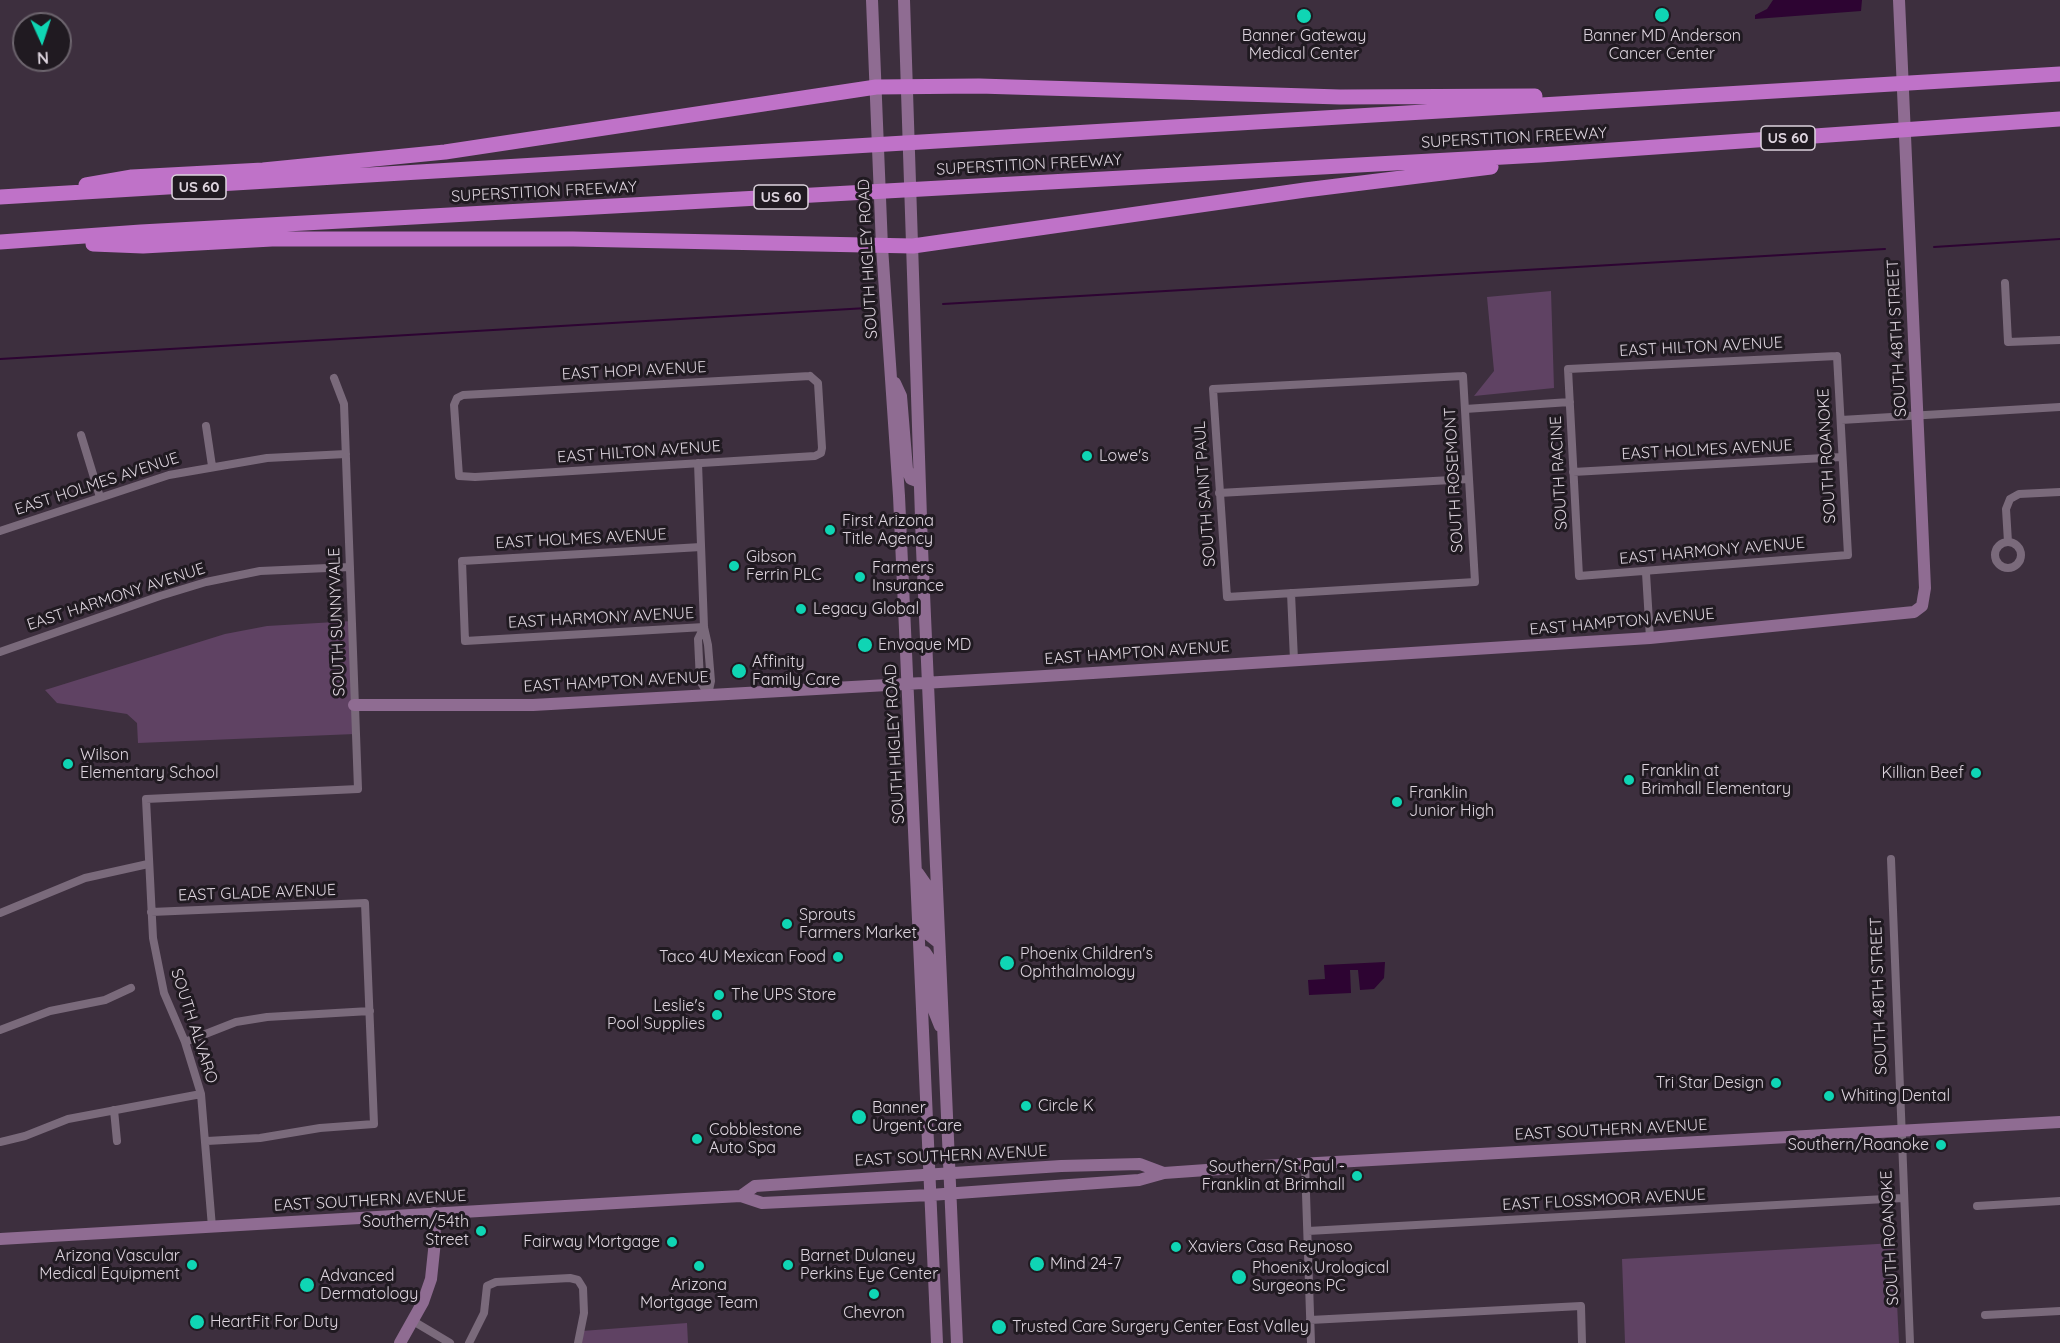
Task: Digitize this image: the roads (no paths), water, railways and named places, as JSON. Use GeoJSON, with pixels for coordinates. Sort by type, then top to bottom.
{"type":"FeatureCollection","features":[{"type":"Feature","properties":{"kind":"highway","name":"SUPERSTITION FREEWAY"},"geometry":{"type":"LineString","coordinates":[[0,197],[2060,74]]}},
{"type":"Feature","properties":{"kind":"highway"},"geometry":{"type":"LineString","coordinates":[[18,196],[132,177],[263,170],[445,152],[876,87],[979,86],[1340,97],[1702,96]]}},
{"type":"Feature","properties":{"kind":"highway","name":"SUPERSTITION FREEWAY"},"geometry":{"type":"LineString","coordinates":[[0,242],[153,231],[1540,155],[2060,120]]}},
{"type":"Feature","properties":{"kind":"highway"},"geometry":{"type":"LineString","coordinates":[[21,241],[143,246],[272,239],[573,239],[913,246],[1305,190],[1522,163],[1540,155]]}},
{"type":"Feature","properties":{"kind":"main road","name":"SOUTH HIGLEY ROAD"},"geometry":{"type":"LineString","coordinates":[[872,0],[882,247],[908,683],[937,1343]]}},
{"type":"Feature","properties":{"kind":"main road","name":"SOUTH HIGLEY ROAD"},"geometry":{"type":"LineString","coordinates":[[904,0],[913,220],[919,482],[957,1343]]}},
{"type":"Feature","properties":{"kind":"main road","name":"SOUTH 48TH STREET"},"geometry":{"type":"LineString","coordinates":[[1899,0],[1925,588],[1920,609]]}},
{"type":"Feature","properties":{"kind":"main road"},"geometry":{"type":"LineString","coordinates":[[891,374],[901,396],[907,469],[911,479],[919,482]]}},
{"type":"Feature","properties":{"kind":"main road","name":"EAST HAMPTON AVENUE"},"geometry":{"type":"LineString","coordinates":[[354,705],[533,705],[1294,660],[1650,638],[1901,615],[1920,609]]}},
{"type":"Feature","properties":{"kind":"main road"},"geometry":{"type":"LineString","coordinates":[[917,872],[927,886],[929,936],[939,943]]}},
{"type":"Feature","properties":{"kind":"main road"},"geometry":{"type":"LineString","coordinates":[[920,952],[925,952],[929,958],[934,1011],[943,1033]]}},
{"type":"Feature","properties":{"kind":"main road","name":"EAST SOUTHERN AVENUE"},"geometry":{"type":"LineString","coordinates":[[0,1239],[741,1196],[762,1203],[930,1195],[1140,1180],[1164,1173],[2060,1122]]}},
{"type":"Feature","properties":{"kind":"main road","name":"EAST SOUTHERN AVENUE"},"geometry":{"type":"LineString","coordinates":[[741,1196],[755,1186],[928,1174],[1140,1164],[1164,1173]]}},
{"type":"Feature","properties":{"kind":"main road"},"geometry":{"type":"LineString","coordinates":[[400,1343],[413,1322],[431,1279],[435,1250],[434,1213]]}},
{"type":"Feature","properties":{"kind":"street"},"geometry":{"type":"LineString","coordinates":[[2005,283],[2008,342],[2060,340]]}},
{"type":"Feature","properties":{"kind":"street","name":"EAST HILTON AVENUE"},"geometry":{"type":"LineString","coordinates":[[1568,369],[1837,356]]}},
{"type":"Feature","properties":{"kind":"street","name":"SOUTH ROANOKE"},"geometry":{"type":"LineString","coordinates":[[1837,356],[1848,555]]}},
{"type":"Feature","properties":{"kind":"street","name":"SOUTH RACINE"},"geometry":{"type":"LineString","coordinates":[[1568,369],[1579,576]]}},
{"type":"Feature","properties":{"kind":"street","name":"SOUTH ROSEMONT"},"geometry":{"type":"LineString","coordinates":[[1213,389],[1463,376],[1475,582],[1291,593]]}},
{"type":"Feature","properties":{"kind":"street","name":"SOUTH SUNNYVALE"},"geometry":{"type":"LineString","coordinates":[[146,799],[358,789],[344,404],[334,378]]}},
{"type":"Feature","properties":{"kind":"street","name":"EAST HOPI AVENUE"},"geometry":{"type":"LineString","coordinates":[[459,476],[454,405],[457,398],[475,394],[814,378],[818,383],[821,453]]}},
{"type":"Feature","properties":{"kind":"street","name":"SOUTH SAINT PAUL"},"geometry":{"type":"LineString","coordinates":[[1213,389],[1227,597],[1291,593]]}},
{"type":"Feature","properties":{"kind":"street"},"geometry":{"type":"LineString","coordinates":[[1465,409],[1569,402]]}},
{"type":"Feature","properties":{"kind":"street"},"geometry":{"type":"LineString","coordinates":[[1841,420],[2060,407]]}},
{"type":"Feature","properties":{"kind":"street"},"geometry":{"type":"LineString","coordinates":[[206,426],[212,466]]}},
{"type":"Feature","properties":{"kind":"street"},"geometry":{"type":"LineString","coordinates":[[81,435],[100,497]]}},
{"type":"Feature","properties":{"kind":"street","name":"EAST HILTON AVENUE"},"geometry":{"type":"LineString","coordinates":[[459,476],[475,477],[815,456],[821,453]]}},
{"type":"Feature","properties":{"kind":"street","name":"EAST HOLMES AVENUE"},"geometry":{"type":"LineString","coordinates":[[0,531],[169,475],[267,458],[346,454]]}},
{"type":"Feature","properties":{"kind":"street","name":"EAST HOLMES AVENUE"},"geometry":{"type":"LineString","coordinates":[[1574,472],[1842,457]]}},
{"type":"Feature","properties":{"kind":"street"},"geometry":{"type":"LineString","coordinates":[[698,463],[704,627],[710,663],[708,694]]}},
{"type":"Feature","properties":{"kind":"street"},"geometry":{"type":"LineString","coordinates":[[1219,493],[1469,479]]}},
{"type":"Feature","properties":{"kind":"street"},"geometry":{"type":"LineString","coordinates":[[2008,542],[2006,509],[2010,499],[2019,494],[2060,492]]}},
{"type":"Feature","properties":{"kind":"street","name":"EAST HOLMES AVENUE"},"geometry":{"type":"LineString","coordinates":[[465,641],[462,561],[701,547]]}},
{"type":"Feature","properties":{"kind":"street","name":"EAST HARMONY AVENUE"},"geometry":{"type":"LineString","coordinates":[[1579,576],[1646,573],[1848,555]]}},
{"type":"Feature","properties":{"kind":"street","name":"EAST HARMONY AVENUE"},"geometry":{"type":"LineString","coordinates":[[0,651],[206,582],[260,572],[309,567],[350,567]]}},
{"type":"Feature","properties":{"kind":"street"},"geometry":{"type":"LineString","coordinates":[[1646,573],[1650,638]]}},
{"type":"Feature","properties":{"kind":"street"},"geometry":{"type":"LineString","coordinates":[[1291,593],[1294,660]]}},
{"type":"Feature","properties":{"kind":"street"},"geometry":{"type":"LineString","coordinates":[[704,627],[699,639],[700,681],[708,694]]}},
{"type":"Feature","properties":{"kind":"street","name":"EAST HARMONY AVENUE"},"geometry":{"type":"LineString","coordinates":[[465,641],[704,627]]}},
{"type":"Feature","properties":{"kind":"street"},"geometry":{"type":"LineString","coordinates":[[700,664],[710,663]]}},
{"type":"Feature","properties":{"kind":"street","name":"SOUTH ALVARO"},"geometry":{"type":"LineString","coordinates":[[146,799],[151,912],[164,993],[185,1042],[201,1094],[207,1141],[212,1227]]}},
{"type":"Feature","properties":{"kind":"street","name":"SOUTH 48TH STREET"},"geometry":{"type":"LineString","coordinates":[[1891,859],[1900,1131]]}},
{"type":"Feature","properties":{"kind":"street"},"geometry":{"type":"LineString","coordinates":[[0,913],[85,878],[148,864]]}},
{"type":"Feature","properties":{"kind":"street","name":"EAST GLADE AVENUE"},"geometry":{"type":"LineString","coordinates":[[151,912],[365,903],[370,1011]]}},
{"type":"Feature","properties":{"kind":"street"},"geometry":{"type":"LineString","coordinates":[[0,1030],[50,1011],[105,1000],[131,988]]}},
{"type":"Feature","properties":{"kind":"street"},"geometry":{"type":"LineString","coordinates":[[185,1042],[236,1022],[267,1017],[370,1011],[374,1124],[320,1128],[260,1138],[207,1141]]}},
{"type":"Feature","properties":{"kind":"street"},"geometry":{"type":"LineString","coordinates":[[0,1142],[24,1136],[68,1119],[201,1094]]}},
{"type":"Feature","properties":{"kind":"street"},"geometry":{"type":"LineString","coordinates":[[114,1110],[117,1141]]}},
{"type":"Feature","properties":{"kind":"street","name":"SOUTH ROANOKE"},"geometry":{"type":"LineString","coordinates":[[1900,1131],[1910,1343]]}},
{"type":"Feature","properties":{"kind":"street"},"geometry":{"type":"LineString","coordinates":[[1305,1164],[1311,1343]]}},
{"type":"Feature","properties":{"kind":"street","name":"EAST FLOSSMOOR AVENUE"},"geometry":{"type":"LineString","coordinates":[[1308,1231],[1903,1198]]}},
{"type":"Feature","properties":{"kind":"street"},"geometry":{"type":"LineString","coordinates":[[1977,1206],[2060,1202]]}},
{"type":"Feature","properties":{"kind":"street"},"geometry":{"type":"LineString","coordinates":[[469,1343],[484,1312],[487,1286],[496,1282],[570,1278],[578,1280],[583,1288],[584,1313],[578,1343]]}},
{"type":"Feature","properties":{"kind":"street"},"geometry":{"type":"LineString","coordinates":[[1310,1320],[1581,1306],[1582,1343]]}},
{"type":"Feature","properties":{"kind":"street"},"geometry":{"type":"LineString","coordinates":[[1984,1316],[2060,1311]]}},
{"type":"Feature","properties":{"kind":"street"},"geometry":{"type":"LineString","coordinates":[[413,1322],[450,1343]]}},
{"type":"Feature","properties":{"kind":"waterway"},"geometry":{"type":"LineString","coordinates":[[1934,247],[2060,239]]}},
{"type":"Feature","properties":{"kind":"waterway"},"geometry":{"type":"LineString","coordinates":[[943,304],[1885,249]]}},
{"type":"Feature","properties":{"kind":"waterway"},"geometry":{"type":"LineString","coordinates":[[0,359],[867,308]]}},
{"type":"Feature","properties":{"kind":"place","name":"Banner MD Anderson Cancer Center"},"geometry":{"type":"Point","coordinates":[1662,15]}},
{"type":"Feature","properties":{"kind":"place","name":"Banner Gateway Medical Center"},"geometry":{"type":"Point","coordinates":[1304,16]}},
{"type":"Feature","properties":{"kind":"place","name":"Lowe's"},"geometry":{"type":"Point","coordinates":[1087,456]}},
{"type":"Feature","properties":{"kind":"place","name":"First Arizona Title Agency"},"geometry":{"type":"Point","coordinates":[830,530]}},
{"type":"Feature","properties":{"kind":"place","name":"Gibson Ferrin PLC"},"geometry":{"type":"Point","coordinates":[734,566]}},
{"type":"Feature","properties":{"kind":"place","name":"Farmers Insurance"},"geometry":{"type":"Point","coordinates":[860,577]}},
{"type":"Feature","properties":{"kind":"place","name":"Legacy Global"},"geometry":{"type":"Point","coordinates":[801,609]}},
{"type":"Feature","properties":{"kind":"place","name":"Envoque MD"},"geometry":{"type":"Point","coordinates":[865,645]}},
{"type":"Feature","properties":{"kind":"place","name":"Affinity Family Care"},"geometry":{"type":"Point","coordinates":[739,671]}},
{"type":"Feature","properties":{"kind":"place","name":"Wilson Elementary School"},"geometry":{"type":"Point","coordinates":[68,764]}},
{"type":"Feature","properties":{"kind":"place","name":"Killian Beef"},"geometry":{"type":"Point","coordinates":[1976,773]}},
{"type":"Feature","properties":{"kind":"place","name":"Franklin at Brimhall Elementary"},"geometry":{"type":"Point","coordinates":[1629,780]}},
{"type":"Feature","properties":{"kind":"place","name":"Franklin Junior High"},"geometry":{"type":"Point","coordinates":[1397,802]}},
{"type":"Feature","properties":{"kind":"place","name":"Sprouts Farmers Market"},"geometry":{"type":"Point","coordinates":[787,924]}},
{"type":"Feature","properties":{"kind":"place","name":"Taco 4U Mexican Food"},"geometry":{"type":"Point","coordinates":[838,957]}},
{"type":"Feature","properties":{"kind":"place","name":"Phoenix Children's Ophthalmology"},"geometry":{"type":"Point","coordinates":[1007,963]}},
{"type":"Feature","properties":{"kind":"place","name":"The UPS Store"},"geometry":{"type":"Point","coordinates":[719,995]}},
{"type":"Feature","properties":{"kind":"place","name":"Leslie's Pool Supplies"},"geometry":{"type":"Point","coordinates":[717,1015]}},
{"type":"Feature","properties":{"kind":"place","name":"Tri Star Design"},"geometry":{"type":"Point","coordinates":[1776,1083]}},
{"type":"Feature","properties":{"kind":"place","name":"Whiting Dental"},"geometry":{"type":"Point","coordinates":[1829,1096]}},
{"type":"Feature","properties":{"kind":"place","name":"Circle K"},"geometry":{"type":"Point","coordinates":[1026,1106]}},
{"type":"Feature","properties":{"kind":"place","name":"Banner Urgent Care"},"geometry":{"type":"Point","coordinates":[859,1117]}},
{"type":"Feature","properties":{"kind":"place","name":"Cobblestone Auto Spa"},"geometry":{"type":"Point","coordinates":[697,1139]}},
{"type":"Feature","properties":{"kind":"place","name":"Southern/Roanoke"},"geometry":{"type":"Point","coordinates":[1941,1145]}},
{"type":"Feature","properties":{"kind":"place","name":"Southern/St Paul - Franklin at Brimhall"},"geometry":{"type":"Point","coordinates":[1357,1176]}},
{"type":"Feature","properties":{"kind":"place","name":"Southern/54th Street"},"geometry":{"type":"Point","coordinates":[481,1231]}},
{"type":"Feature","properties":{"kind":"place","name":"Fairway Mortgage"},"geometry":{"type":"Point","coordinates":[672,1242]}},
{"type":"Feature","properties":{"kind":"place","name":"Xaviers Casa Reynoso"},"geometry":{"type":"Point","coordinates":[1176,1247]}},
{"type":"Feature","properties":{"kind":"place","name":"Mind 24-7"},"geometry":{"type":"Point","coordinates":[1037,1264]}},
{"type":"Feature","properties":{"kind":"place","name":"Arizona Vascular Medical Equipment"},"geometry":{"type":"Point","coordinates":[192,1265]}},
{"type":"Feature","properties":{"kind":"place","name":"Barnet Dulaney Perkins Eye Center"},"geometry":{"type":"Point","coordinates":[788,1265]}},
{"type":"Feature","properties":{"kind":"place","name":"Arizona Mortgage Team"},"geometry":{"type":"Point","coordinates":[699,1266]}},
{"type":"Feature","properties":{"kind":"place","name":"Phoenix Urological Surgeons PC"},"geometry":{"type":"Point","coordinates":[1239,1277]}},
{"type":"Feature","properties":{"kind":"place","name":"Advanced Dermatology"},"geometry":{"type":"Point","coordinates":[307,1285]}},
{"type":"Feature","properties":{"kind":"place","name":"Chevron"},"geometry":{"type":"Point","coordinates":[874,1294]}},
{"type":"Feature","properties":{"kind":"place","name":"HeartFit For Duty"},"geometry":{"type":"Point","coordinates":[197,1322]}},
{"type":"Feature","properties":{"kind":"place","name":"Trusted Care Surgery Center East Valley"},"geometry":{"type":"Point","coordinates":[999,1327]}}]}
